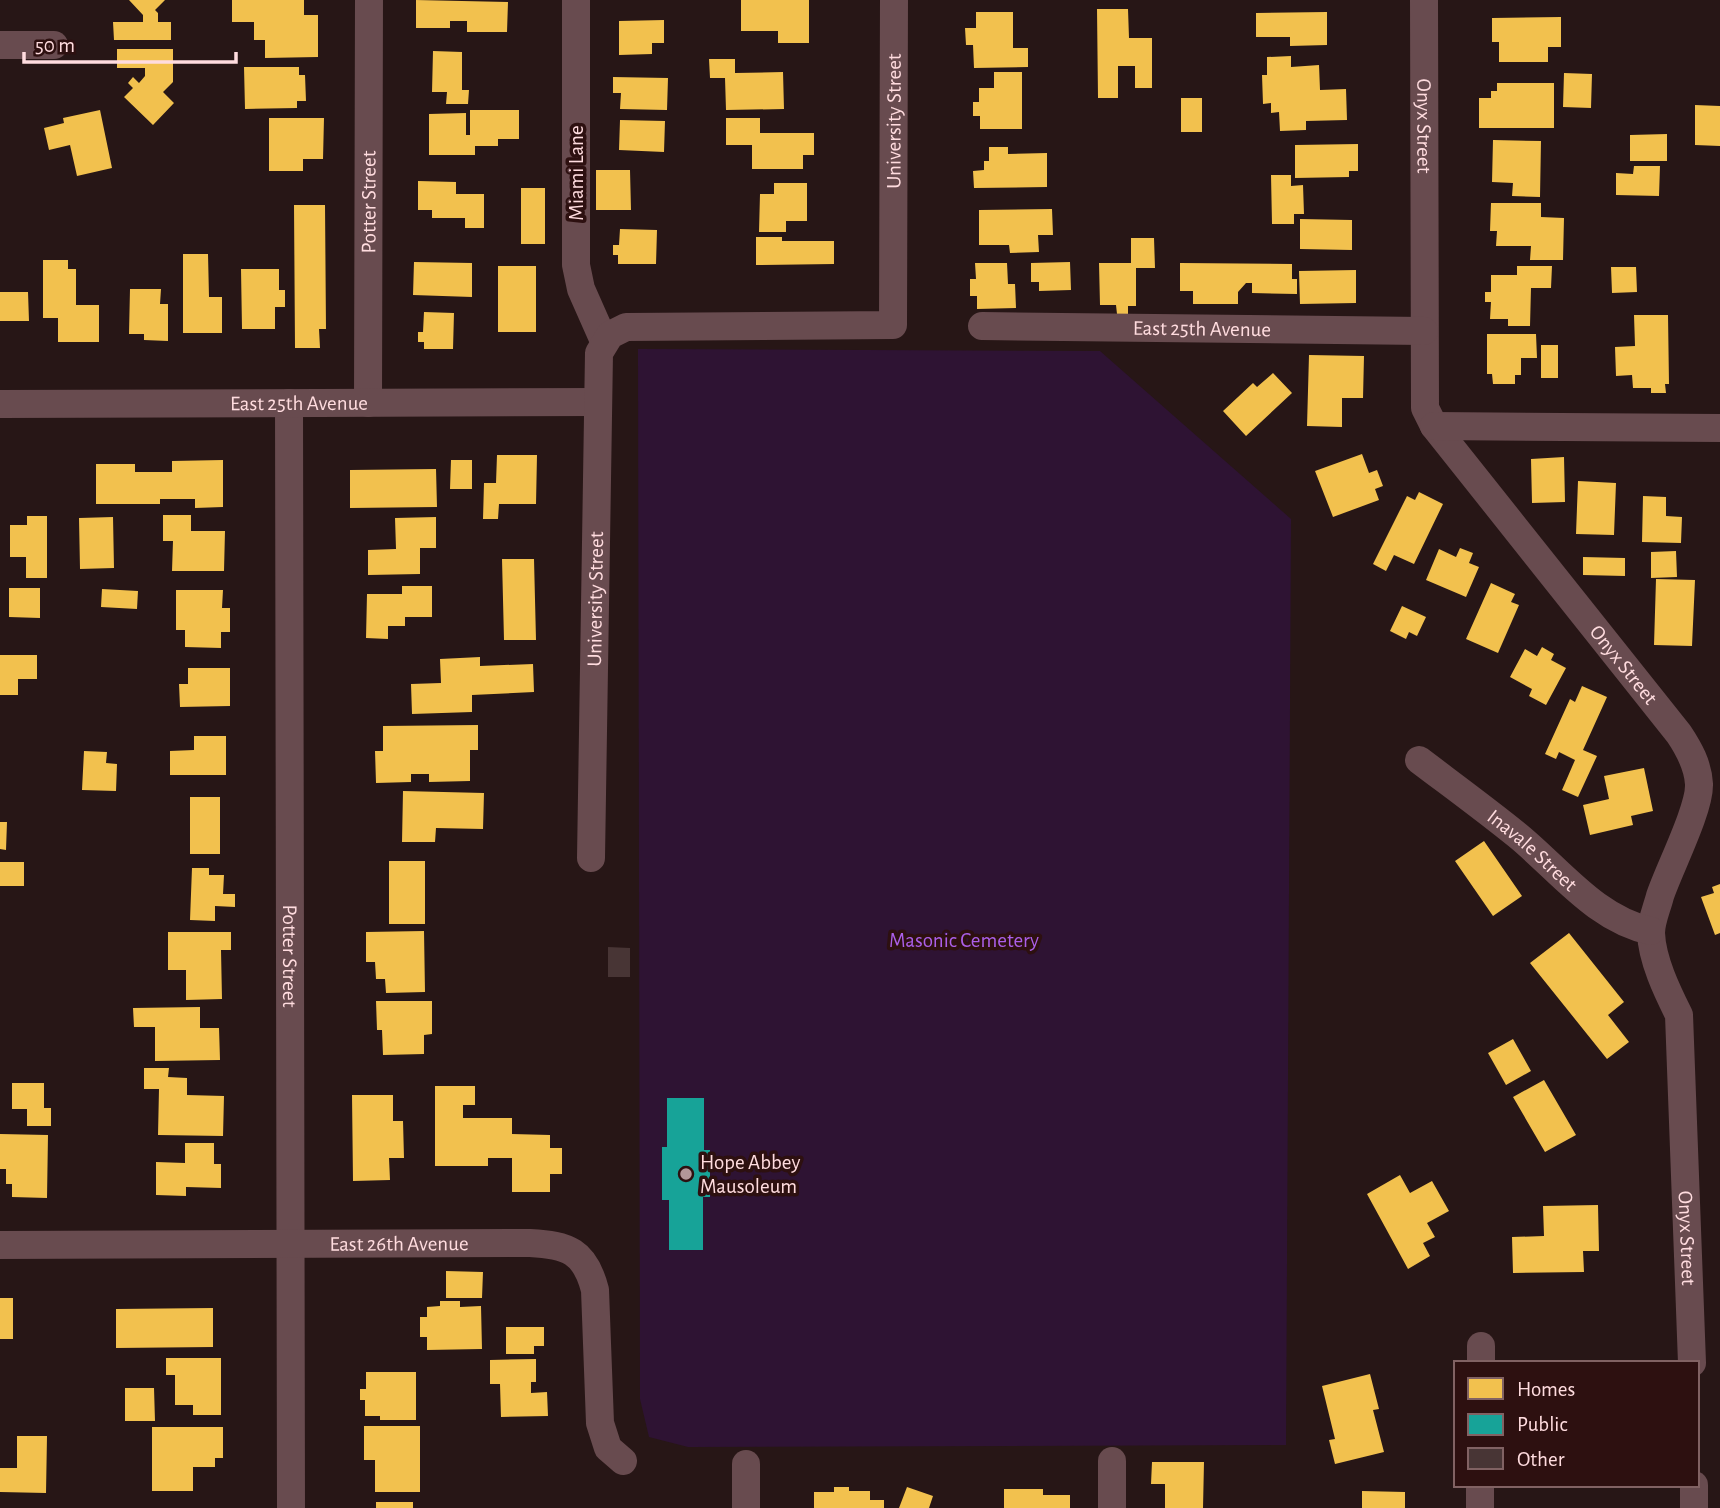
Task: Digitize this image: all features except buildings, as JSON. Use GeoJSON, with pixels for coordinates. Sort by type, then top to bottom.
{"type":"FeatureCollection","features":[{"type":"Feature","properties":{"kind":"street","name":"Potter Street"},"geometry":{"type":"LineString","coordinates":[[368,403],[369,0]]}},
{"type":"Feature","properties":{"kind":"street","name":"Miami Lane"},"geometry":{"type":"LineString","coordinates":[[576,0],[576,265],[581,289],[604,341]]}},
{"type":"Feature","properties":{"kind":"street","name":"University Street"},"geometry":{"type":"LineString","coordinates":[[591,858],[599,353],[610,335],[626,327],[894,325],[894,0]]}},
{"type":"Feature","properties":{"kind":"street","name":"Onyx Street"},"geometry":{"type":"LineString","coordinates":[[1424,0],[1425,408],[1434,426],[1689,749],[1696,767],[1699,785],[1696,802],[1666,880],[1651,931],[1660,969],[1679,1015],[1692,1361]]}},
{"type":"Feature","properties":{"kind":"street"},"geometry":{"type":"LineString","coordinates":[[0,45],[54,45]]}},
{"type":"Feature","properties":{"kind":"street","name":"East 25th Avenue"},"geometry":{"type":"LineString","coordinates":[[982,326],[1424,331]]}},
{"type":"Feature","properties":{"kind":"street","name":"East 25th Avenue"},"geometry":{"type":"LineString","coordinates":[[0,404],[598,402]]}},
{"type":"Feature","properties":{"kind":"street","name":"Potter Street"},"geometry":{"type":"LineString","coordinates":[[289,403],[291,1508]]}},
{"type":"Feature","properties":{"kind":"street"},"geometry":{"type":"LineString","coordinates":[[1434,426],[1720,428]]}},
{"type":"Feature","properties":{"kind":"street","name":"Inavale Street"},"geometry":{"type":"LineString","coordinates":[[1419,760],[1519,836],[1584,895],[1615,918],[1633,927],[1651,931]]}},
{"type":"Feature","properties":{"kind":"street","name":"East 26th Avenue"},"geometry":{"type":"LineString","coordinates":[[0,1245],[539,1244],[565,1248],[576,1254],[592,1276],[595,1290],[600,1423],[608,1448],[622,1461]]}},
{"type":"Feature","properties":{"kind":"street"},"geometry":{"type":"LineString","coordinates":[[1112,1461],[1112,1508]]}},
{"type":"Feature","properties":{"kind":"street"},"geometry":{"type":"LineString","coordinates":[[746,1464],[747,1508]]}},
{"type":"Feature","properties":{"kind":"street"},"geometry":{"type":"LineString","coordinates":[[1480,1487],[1480,1508]]}},
{"type":"Feature","properties":{"kind":"street"},"geometry":{"type":"LineString","coordinates":[[1694,1487],[1694,1508]]}},
{"type":"Feature","properties":{"kind":"green space","name":"Masonic Cemetery"},"geometry":{"type":"Polygon","coordinates":[[[638,349],[1100,351],[1291,519],[1286,1445],[688,1447],[649,1437],[640,1399],[638,349]]]}},
{"type":"Feature","properties":{"kind":"place","name":"Hope Abbey Mausoleum"},"geometry":{"type":"Point","coordinates":[686,1174]}}]}
